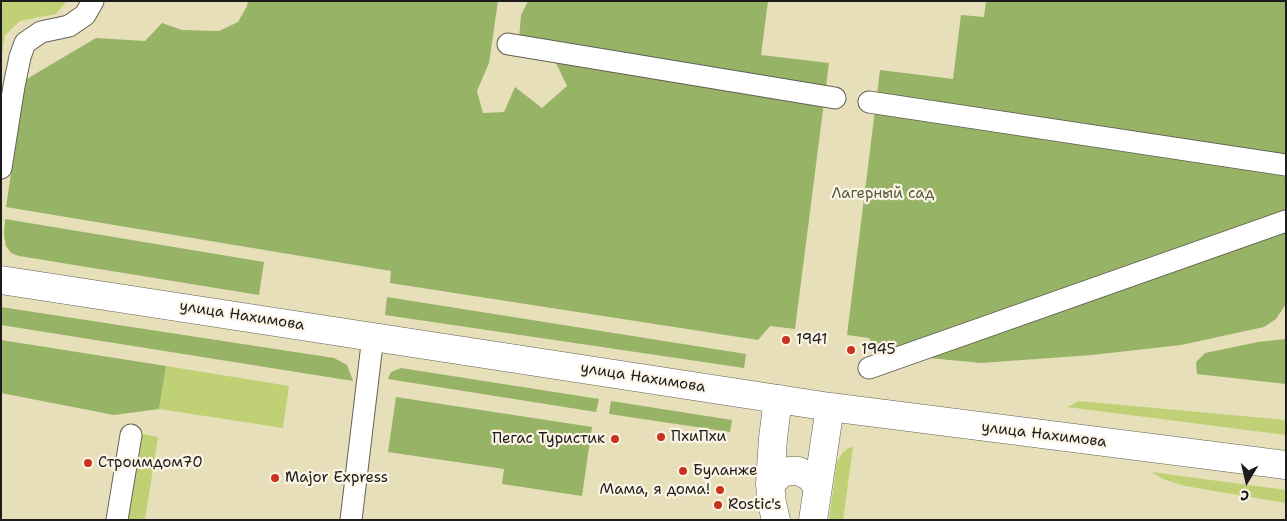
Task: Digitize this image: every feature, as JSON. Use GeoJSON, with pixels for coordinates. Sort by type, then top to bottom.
{"type":"FeatureCollection","features":[{"type":"Feature","properties":{"kind":"main road","name":"улица Нахимова"},"geometry":{"type":"LineString","coordinates":[[1,280],[830,407],[1286,465]]}},
{"type":"Feature","properties":{"kind":"main road"},"geometry":{"type":"LineString","coordinates":[[776,520],[770,484],[778,399]]}},
{"type":"Feature","properties":{"kind":"main road"},"geometry":{"type":"LineString","coordinates":[[813,520],[830,407]]}},
{"type":"Feature","properties":{"kind":"main road"},"geometry":{"type":"LineString","coordinates":[[770,484],[782,473],[798,471],[809,476],[818,487]]}},
{"type":"Feature","properties":{"kind":"street"},"geometry":{"type":"LineString","coordinates":[[1,168],[14,86],[25,43],[40,32],[69,26],[84,14],[93,1]]}},
{"type":"Feature","properties":{"kind":"street"},"geometry":{"type":"LineString","coordinates":[[508,44],[835,98]]}},
{"type":"Feature","properties":{"kind":"street"},"geometry":{"type":"LineString","coordinates":[[869,102],[1286,165]]}},
{"type":"Feature","properties":{"kind":"street"},"geometry":{"type":"LineString","coordinates":[[869,368],[1286,221]]}},
{"type":"Feature","properties":{"kind":"street"},"geometry":{"type":"LineString","coordinates":[[351,520],[373,336]]}},
{"type":"Feature","properties":{"kind":"street"},"geometry":{"type":"LineString","coordinates":[[117,520],[131,435]]}},
{"type":"Feature","properties":{"kind":"green space"},"geometry":{"type":"Polygon","coordinates":[[[1,1],[67,1],[56,14],[20,21],[5,35],[1,60],[1,1]]]}},
{"type":"Feature","properties":{"kind":"green space"},"geometry":{"type":"Polygon","coordinates":[[[248,1],[498,1],[489,63],[477,91],[483,113],[504,112],[515,87],[542,108],[567,86],[557,65],[536,38],[519,40],[521,15],[528,1],[768,1],[761,55],[829,63],[795,329],[770,326],[758,340],[390,283],[391,271],[6,207],[25,80],[96,38],[145,41],[162,23],[182,30],[219,31],[238,22],[248,1]]]}},
{"type":"Feature","properties":{"kind":"green space","name":"Лагерный сад"},"geometry":{"type":"Polygon","coordinates":[[[986,1],[1286,1],[1286,304],[1276,319],[1264,327],[1181,345],[1092,355],[981,363],[877,353],[869,338],[847,335],[880,70],[953,79],[961,15],[984,17],[986,1]]]}},
{"type":"Feature","properties":{"kind":"green space"},"geometry":{"type":"Polygon","coordinates":[[[5,219],[264,262],[259,295],[19,256],[11,253],[6,246],[4,235],[5,219]]]}},
{"type":"Feature","properties":{"kind":"green space"},"geometry":{"type":"Polygon","coordinates":[[[387,297],[746,354],[744,368],[385,315],[387,297]]]}},
{"type":"Feature","properties":{"kind":"green space"},"geometry":{"type":"Polygon","coordinates":[[[1,307],[334,358],[347,365],[353,381],[1,325],[1,307]]]}},
{"type":"Feature","properties":{"kind":"green space"},"geometry":{"type":"Polygon","coordinates":[[[1286,339],[1286,384],[1197,374],[1196,362],[1205,353],[1258,342],[1286,339]]]}},
{"type":"Feature","properties":{"kind":"green space"},"geometry":{"type":"Polygon","coordinates":[[[1,340],[166,366],[159,409],[114,415],[1,393],[1,340]]]}},
{"type":"Feature","properties":{"kind":"green space"},"geometry":{"type":"Polygon","coordinates":[[[166,366],[289,386],[283,428],[159,409],[166,366]]]}},
{"type":"Feature","properties":{"kind":"green space"},"geometry":{"type":"Polygon","coordinates":[[[401,368],[599,399],[596,412],[388,379],[391,372],[401,368]]]}},
{"type":"Feature","properties":{"kind":"green space"},"geometry":{"type":"Polygon","coordinates":[[[396,397],[592,427],[582,496],[502,484],[504,469],[388,452],[396,397]]]}},
{"type":"Feature","properties":{"kind":"green space"},"geometry":{"type":"Polygon","coordinates":[[[611,401],[732,420],[730,432],[609,414],[611,401]]]}},
{"type":"Feature","properties":{"kind":"green space"},"geometry":{"type":"Polygon","coordinates":[[[1079,401],[1286,420],[1286,435],[1067,407],[1079,401]]]}},
{"type":"Feature","properties":{"kind":"green space"},"geometry":{"type":"Polygon","coordinates":[[[138,433],[158,437],[145,520],[124,520],[138,433]]]}},
{"type":"Feature","properties":{"kind":"green space"},"geometry":{"type":"Polygon","coordinates":[[[853,447],[843,520],[829,520],[837,462],[842,453],[848,448],[853,447]]]}},
{"type":"Feature","properties":{"kind":"green space"},"geometry":{"type":"Polygon","coordinates":[[[1151,472],[1286,490],[1286,503],[1185,486],[1163,479],[1151,472]]]}},
{"type":"Feature","properties":{"kind":"place","name":"1941"},"geometry":{"type":"Point","coordinates":[786,340]}},
{"type":"Feature","properties":{"kind":"place","name":"1945"},"geometry":{"type":"Point","coordinates":[851,350]}},
{"type":"Feature","properties":{"kind":"place","name":"ПхиПхи"},"geometry":{"type":"Point","coordinates":[661,437]}},
{"type":"Feature","properties":{"kind":"place","name":"Пегас Туристик"},"geometry":{"type":"Point","coordinates":[615,439]}},
{"type":"Feature","properties":{"kind":"place","name":"Строимдом70"},"geometry":{"type":"Point","coordinates":[88,463]}},
{"type":"Feature","properties":{"kind":"place","name":"Буланже"},"geometry":{"type":"Point","coordinates":[683,471]}},
{"type":"Feature","properties":{"kind":"place","name":"Major Express"},"geometry":{"type":"Point","coordinates":[275,478]}},
{"type":"Feature","properties":{"kind":"place","name":"Мама, я дома!"},"geometry":{"type":"Point","coordinates":[720,490]}},
{"type":"Feature","properties":{"kind":"place","name":"Rostic's"},"geometry":{"type":"Point","coordinates":[718,505]}}]}
